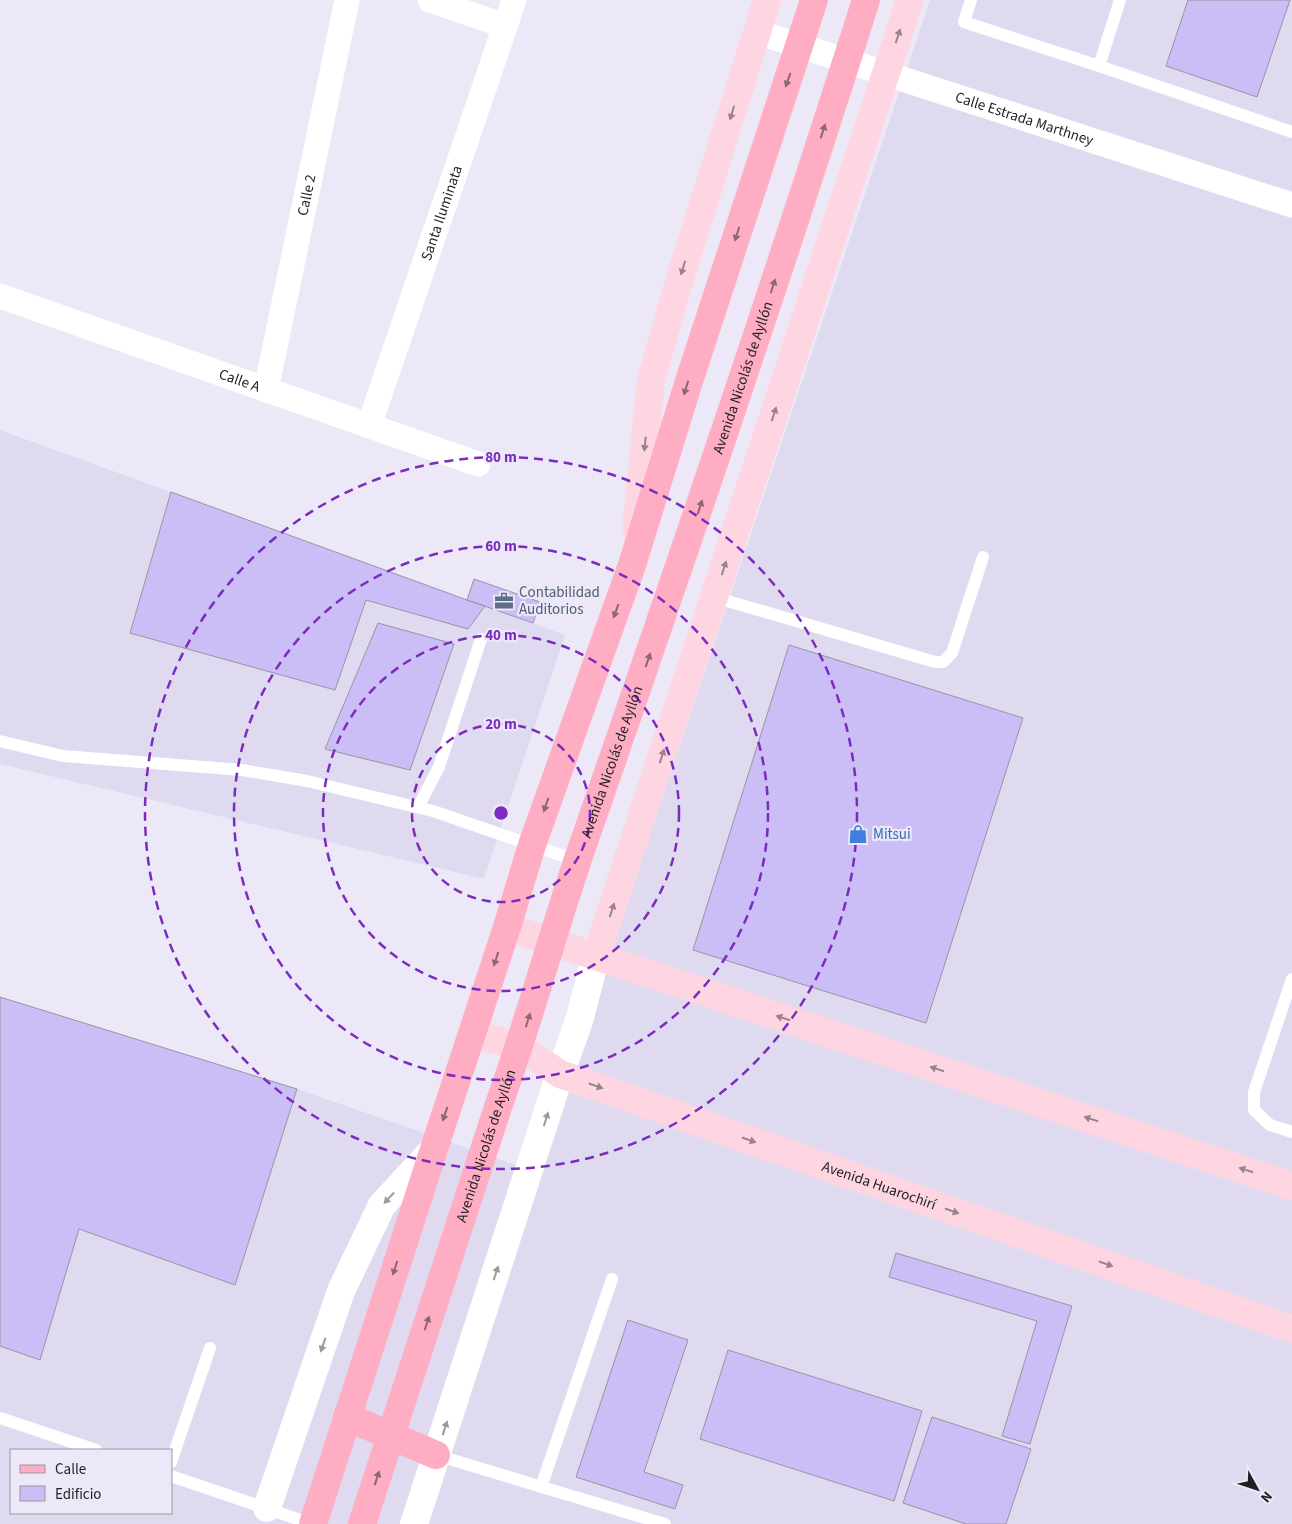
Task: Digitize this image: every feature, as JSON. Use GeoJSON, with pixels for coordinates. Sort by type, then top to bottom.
{"type":"FeatureCollection","features":[{"type":"Feature","properties":{"kind":"main road"},"geometry":{"type":"LineString","coordinates":[[632,565],[651,380],[678,285],[767,0]]}},
{"type":"Feature","properties":{"kind":"main road"},"geometry":{"type":"LineString","coordinates":[[313,1524],[532,845],[632,565],[689,380],[814,0]]}},
{"type":"Feature","properties":{"kind":"main road","name":"Avenida Nicolás de Ayllón"},"geometry":{"type":"LineString","coordinates":[[362,1524],[498,1107],[520,1047],[578,861],[692,531],[866,0]]}},
{"type":"Feature","properties":{"kind":"main road"},"geometry":{"type":"LineString","coordinates":[[596,956],[910,0]]}},
{"type":"Feature","properties":{"kind":"main road"},"geometry":{"type":"LineString","coordinates":[[507,927],[1292,1186]]}},
{"type":"Feature","properties":{"kind":"main road","name":"Avenida Huarochirí"},"geometry":{"type":"LineString","coordinates":[[472,1034],[520,1047],[560,1074],[1292,1329]]}},
{"type":"Feature","properties":{"kind":"main road"},"geometry":{"type":"LineString","coordinates":[[347,1417],[436,1455]]}},
{"type":"Feature","properties":{"kind":"street","name":"Calle 2"},"geometry":{"type":"LineString","coordinates":[[266,390],[347,0]]}},
{"type":"Feature","properties":{"kind":"street"},"geometry":{"type":"LineString","coordinates":[[430,0],[506,26]]}},
{"type":"Feature","properties":{"kind":"street","name":"Santa Iluminata"},"geometry":{"type":"LineString","coordinates":[[369,426],[514,0]]}},
{"type":"Feature","properties":{"kind":"street","name":"Calle Estrada Marthney"},"geometry":{"type":"LineString","coordinates":[[757,32],[1292,205]]}},
{"type":"Feature","properties":{"kind":"street","name":"Calle A"},"geometry":{"type":"LineString","coordinates":[[0,296],[478,464]]}},
{"type":"Feature","properties":{"kind":"street"},"geometry":{"type":"LineString","coordinates":[[414,1524],[560,1074],[579,1021],[596,956]]}},
{"type":"Feature","properties":{"kind":"street"},"geometry":{"type":"LineString","coordinates":[[265,1516],[341,1291],[382,1205],[434,1149]]}},
{"type":"Feature","properties":{"kind":"lane"},"geometry":{"type":"LineString","coordinates":[[971,0],[964,22],[1292,132]]}},
{"type":"Feature","properties":{"kind":"lane"},"geometry":{"type":"LineString","coordinates":[[1099,66],[1120,0]]}},
{"type":"Feature","properties":{"kind":"lane"},"geometry":{"type":"LineString","coordinates":[[714,597],[935,662],[943,662],[952,653],[983,557]]}},
{"type":"Feature","properties":{"kind":"lane"},"geometry":{"type":"LineString","coordinates":[[418,808],[439,767],[481,639]]}},
{"type":"Feature","properties":{"kind":"lane"},"geometry":{"type":"LineString","coordinates":[[0,741],[63,756],[242,770],[307,781],[433,811],[578,861]]}},
{"type":"Feature","properties":{"kind":"lane"},"geometry":{"type":"LineString","coordinates":[[1292,979],[1254,1092],[1254,1110],[1270,1125],[1292,1132]]}},
{"type":"Feature","properties":{"kind":"lane"},"geometry":{"type":"LineString","coordinates":[[541,1487],[612,1279]]}},
{"type":"Feature","properties":{"kind":"lane"},"geometry":{"type":"LineString","coordinates":[[172,1459],[210,1348]]}},
{"type":"Feature","properties":{"kind":"lane"},"geometry":{"type":"LineString","coordinates":[[0,1418],[93,1449]]}},
{"type":"Feature","properties":{"kind":"lane"},"geometry":{"type":"LineString","coordinates":[[436,1455],[665,1524]]}},
{"type":"Feature","properties":{"kind":"lane"},"geometry":{"type":"LineString","coordinates":[[172,1476],[265,1516],[313,1524]]}},
{"type":"Feature","properties":{"kind":"shaded area"},"geometry":{"type":"Polygon","coordinates":[[[930,0],[1292,0],[1292,1524],[0,1524],[0,997],[297,1089],[537,1172],[930,0]]]}},
{"type":"Feature","properties":{"kind":"shaded area"},"geometry":{"type":"Polygon","coordinates":[[[0,430],[565,635],[484,879],[0,764],[0,430]]]}},
{"type":"Feature","properties":{"kind":"building"},"geometry":{"type":"Polygon","coordinates":[[[1188,0],[1290,0],[1257,97],[1166,66],[1188,0]]]}},
{"type":"Feature","properties":{"kind":"building"},"geometry":{"type":"Polygon","coordinates":[[[171,492],[485,606],[468,629],[366,600],[335,690],[130,633],[171,492]]]}},
{"type":"Feature","properties":{"kind":"building","name":"Contabilidad Auditorios"},"geometry":{"type":"Polygon","coordinates":[[[474,579],[540,602],[533,623],[467,600],[474,579]]]}},
{"type":"Feature","properties":{"kind":"building"},"geometry":{"type":"Polygon","coordinates":[[[378,623],[454,644],[410,770],[325,749],[378,623]]]}},
{"type":"Feature","properties":{"kind":"building","name":"Mitsui"},"geometry":{"type":"Polygon","coordinates":[[[789,645],[1023,718],[926,1023],[693,950],[789,645]]]}},
{"type":"Feature","properties":{"kind":"building"},"geometry":{"type":"Polygon","coordinates":[[[0,997],[297,1089],[235,1285],[79,1229],[40,1360],[0,1346],[0,997]]]}},
{"type":"Feature","properties":{"kind":"building"},"geometry":{"type":"Polygon","coordinates":[[[896,1253],[1072,1306],[1030,1444],[1002,1436],[1037,1321],[889,1277],[896,1253]]]}},
{"type":"Feature","properties":{"kind":"building"},"geometry":{"type":"Polygon","coordinates":[[[628,1320],[688,1340],[644,1472],[683,1485],[675,1509],[576,1477],[628,1320]]]}},
{"type":"Feature","properties":{"kind":"building"},"geometry":{"type":"Polygon","coordinates":[[[728,1350],[922,1411],[894,1501],[700,1439],[728,1350]]]}},
{"type":"Feature","properties":{"kind":"building"},"geometry":{"type":"Polygon","coordinates":[[[932,1417],[1031,1449],[1006,1524],[966,1524],[903,1503],[932,1417]]]}},
{"type":"Feature","properties":{"kind":"place","name":"Contabilidad Auditorios"},"geometry":{"type":"Point","coordinates":[504,601]}},
{"type":"Feature","properties":{"kind":"place","name":"Mitsui"},"geometry":{"type":"Point","coordinates":[858,834]}}]}
